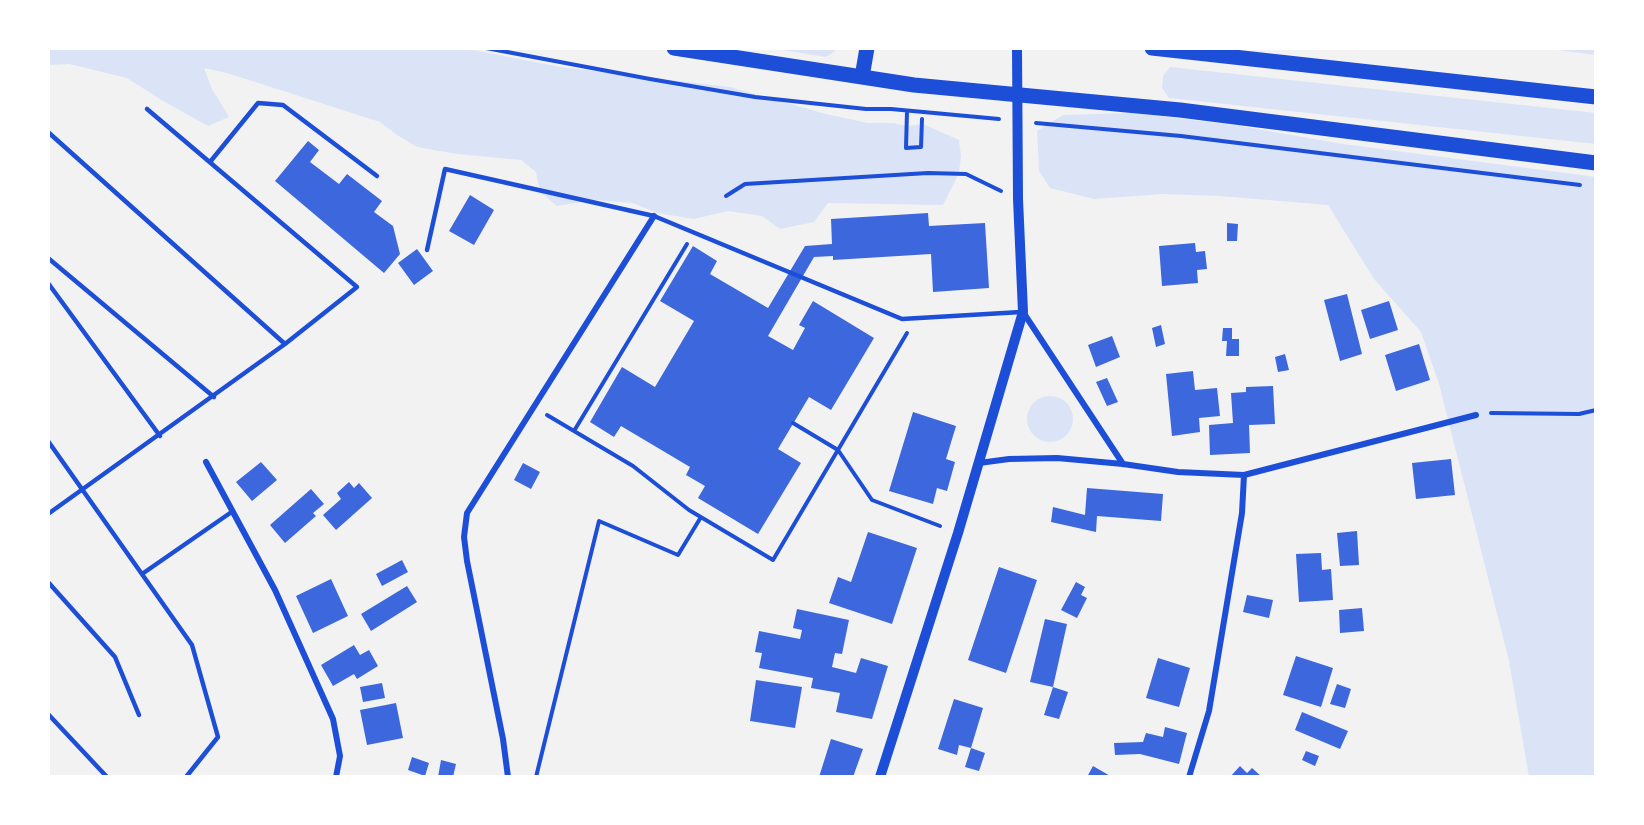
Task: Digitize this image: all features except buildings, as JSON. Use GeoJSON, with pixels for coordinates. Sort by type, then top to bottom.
{"type":"FeatureCollection","features":[{"type":"Feature","properties":{"kind":"main road"},"geometry":{"type":"LineString","coordinates":[[674,48],[914,85],[1180,110],[1596,163]]}},
{"type":"Feature","properties":{"kind":"main road"},"geometry":{"type":"LineString","coordinates":[[862,77],[867,48]]}},
{"type":"Feature","properties":{"kind":"main road"},"geometry":{"type":"LineString","coordinates":[[1152,48],[1596,97]]}},
{"type":"Feature","properties":{"kind":"street"},"geometry":{"type":"LineString","coordinates":[[880,777],[979,463],[1023,312],[1018,199],[1017,48]]}},
{"type":"Feature","properties":{"kind":"street"},"geometry":{"type":"LineString","coordinates":[[508,777],[503,739],[466,561],[464,537],[467,513],[654,216]]}},
{"type":"Feature","properties":{"kind":"street"},"geometry":{"type":"LineString","coordinates":[[1023,312],[1123,464]]}},
{"type":"Feature","properties":{"kind":"street"},"geometry":{"type":"LineString","coordinates":[[979,463],[1047,458],[1123,464],[1178,472],[1244,475],[1476,415]]}},
{"type":"Feature","properties":{"kind":"street"},"geometry":{"type":"LineString","coordinates":[[206,462],[275,590],[333,719],[340,756],[336,777]]}},
{"type":"Feature","properties":{"kind":"street"},"geometry":{"type":"LineString","coordinates":[[1189,777],[1209,711],[1242,513],[1244,475]]}},
{"type":"Feature","properties":{"kind":"lane"},"geometry":{"type":"LineString","coordinates":[[210,162],[258,103],[283,105],[377,176]]}},
{"type":"Feature","properties":{"kind":"lane"},"geometry":{"type":"LineString","coordinates":[[48,514],[214,397],[357,287],[147,110]]}},
{"type":"Feature","properties":{"kind":"lane"},"geometry":{"type":"LineString","coordinates":[[48,132],[285,344]]}},
{"type":"Feature","properties":{"kind":"lane"},"geometry":{"type":"LineString","coordinates":[[427,250],[445,169],[654,216],[902,319],[1023,312]]}},
{"type":"Feature","properties":{"kind":"lane"},"geometry":{"type":"LineString","coordinates":[[48,258],[214,397]]}},
{"type":"Feature","properties":{"kind":"lane"},"geometry":{"type":"LineString","coordinates":[[48,283],[160,435]]}},
{"type":"Feature","properties":{"kind":"lane"},"geometry":{"type":"LineString","coordinates":[[48,441],[192,645],[218,737],[186,777]]}},
{"type":"Feature","properties":{"kind":"lane"},"geometry":{"type":"LineString","coordinates":[[141,574],[233,511]]}},
{"type":"Feature","properties":{"kind":"lane"},"geometry":{"type":"LineString","coordinates":[[48,582],[115,657],[139,715]]}},
{"type":"Feature","properties":{"kind":"lane"},"geometry":{"type":"LineString","coordinates":[[48,714],[107,777]]}},
{"type":"Feature","properties":{"kind":"path"},"geometry":{"type":"LineString","coordinates":[[486,48],[755,97],[1004,120]]}},
{"type":"Feature","properties":{"kind":"path"},"geometry":{"type":"LineString","coordinates":[[908,111],[906,148],[921,147],[922,119]]}},
{"type":"Feature","properties":{"kind":"path"},"geometry":{"type":"LineString","coordinates":[[1028,122],[1181,136],[1580,185]]}},
{"type":"Feature","properties":{"kind":"path"},"geometry":{"type":"LineString","coordinates":[[726,195],[745,184],[928,173],[966,174],[1018,199]]}},
{"type":"Feature","properties":{"kind":"path"},"geometry":{"type":"LineString","coordinates":[[574,431],[694,233]]}},
{"type":"Feature","properties":{"kind":"path"},"geometry":{"type":"LineString","coordinates":[[534,407],[633,466],[689,510],[773,560],[916,318]]}},
{"type":"Feature","properties":{"kind":"path"},"geometry":{"type":"LineString","coordinates":[[1476,415],[1505,412],[1579,414],[1596,410]]}},
{"type":"Feature","properties":{"kind":"path"},"geometry":{"type":"LineString","coordinates":[[793,423],[838,450],[872,500],[921,517]]}},
{"type":"Feature","properties":{"kind":"path"},"geometry":{"type":"LineString","coordinates":[[536,777],[599,521],[678,555],[701,517]]}},
{"type":"Feature","properties":{"kind":"shaded area"},"geometry":{"type":"Polygon","coordinates":[[[48,48],[468,49],[561,67],[730,87],[826,114],[868,123],[894,123],[907,126],[923,124],[959,140],[961,156],[959,173],[943,205],[828,203],[814,222],[780,229],[762,216],[728,211],[694,219],[657,213],[633,203],[594,200],[557,206],[540,192],[536,172],[521,160],[457,154],[417,147],[380,122],[227,73],[204,68],[212,89],[229,117],[208,126],[127,78],[69,64],[48,65],[48,48]]]}},
{"type":"Feature","properties":{"kind":"shaded area"},"geometry":{"type":"Polygon","coordinates":[[[770,48],[839,48],[826,57],[770,48]]]}},
{"type":"Feature","properties":{"kind":"shaded area"},"geometry":{"type":"Polygon","coordinates":[[[1543,48],[1596,48],[1596,55],[1543,48]]]}},
{"type":"Feature","properties":{"kind":"shaded area"},"geometry":{"type":"Polygon","coordinates":[[[1170,67],[1596,113],[1596,144],[1169,98],[1162,88],[1163,76],[1170,67]]]}},
{"type":"Feature","properties":{"kind":"shaded area"},"geometry":{"type":"Polygon","coordinates":[[[1133,113],[1234,125],[1343,144],[1596,177],[1596,777],[1529,777],[1509,661],[1439,384],[1421,332],[1374,279],[1328,205],[1163,194],[1094,199],[1050,188],[1039,171],[1037,131],[1063,115],[1133,113]]]}},
{"type":"Feature","properties":{"kind":"shaded area"},"geometry":{"type":"Polygon","coordinates":[[[1050,396],[1066,403],[1073,419],[1066,435],[1050,442],[1034,435],[1027,419],[1034,403],[1050,396]]]}}]}
